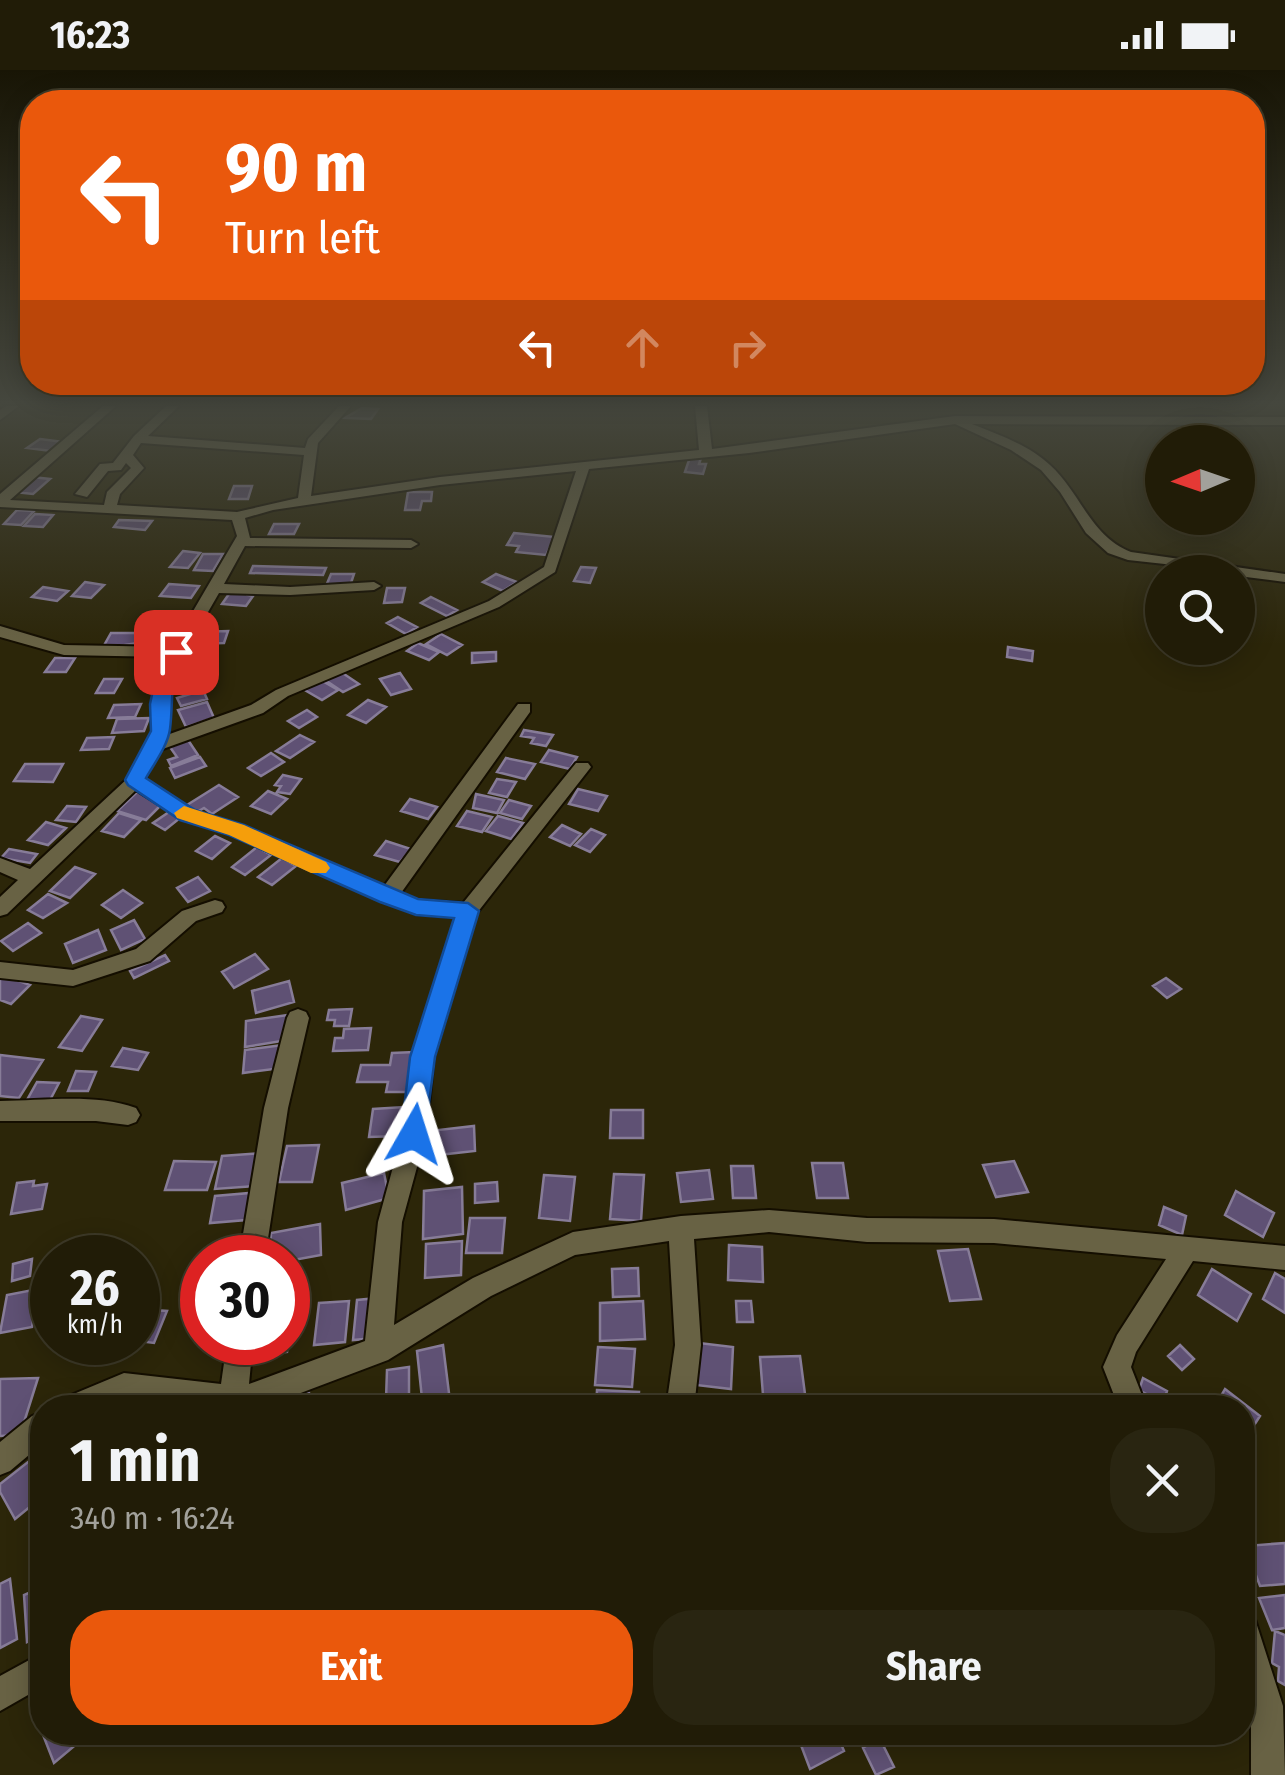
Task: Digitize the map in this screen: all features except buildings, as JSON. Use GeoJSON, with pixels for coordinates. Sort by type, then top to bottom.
{"type":"FeatureCollection","features":[{"type":"Feature","properties":{"kind":"street"},"geometry":{"type":"LineString","coordinates":[[82,494],[88,486]]}},
{"type":"Feature","properties":{"kind":"street"},"geometry":{"type":"LineString","coordinates":[[108,510],[115,496],[112,494],[120,486]]}},
{"type":"Feature","properties":{"kind":"street"},"geometry":{"type":"LineString","coordinates":[[304,502],[306,486]]}},
{"type":"Feature","properties":{"kind":"street"},"geometry":{"type":"LineString","coordinates":[[0,502],[238,516],[410,486]]}},
{"type":"Feature","properties":{"kind":"street"},"geometry":{"type":"LineString","coordinates":[[153,746],[257,709],[282,692],[494,604],[530,583],[553,563],[578,486]]}},
{"type":"Feature","properties":{"kind":"street"},"geometry":{"type":"LineString","coordinates":[[1062,486],[1092,537],[1108,549],[1128,556],[1285,578]]}},
{"type":"Feature","properties":{"kind":"street"},"geometry":{"type":"LineString","coordinates":[[0,909],[135,780],[161,731],[160,704],[166,671],[244,536],[238,516]]}},
{"type":"Feature","properties":{"kind":"street"},"geometry":{"type":"LineString","coordinates":[[241,542],[411,544]]}},
{"type":"Feature","properties":{"kind":"street"},"geometry":{"type":"LineString","coordinates":[[215,588],[290,591],[374,586]]}},
{"type":"Feature","properties":{"kind":"street"},"geometry":{"type":"LineString","coordinates":[[0,631],[67,650],[102,655],[176,652]]}},
{"type":"Feature","properties":{"kind":"street"},"geometry":{"type":"LineString","coordinates":[[388,896],[524,708]]}},
{"type":"Feature","properties":{"kind":"street"},"geometry":{"type":"LineString","coordinates":[[378,1350],[390,1222],[414,1134],[423,1057],[468,911],[582,767]]}},
{"type":"Feature","properties":{"kind":"street"},"geometry":{"type":"LineString","coordinates":[[135,780],[188,815],[236,830],[388,896],[416,907],[468,911]]}},
{"type":"Feature","properties":{"kind":"street"},"geometry":{"type":"LineString","coordinates":[[0,865],[20,870],[30,880]]}},
{"type":"Feature","properties":{"kind":"street"},"geometry":{"type":"LineString","coordinates":[[0,970],[73,978],[144,956],[189,916],[215,908]]}},
{"type":"Feature","properties":{"kind":"street"},"geometry":{"type":"LineString","coordinates":[[256,1235],[276,1108],[298,1018]]}},
{"type":"Feature","properties":{"kind":"street"},"geometry":{"type":"LineString","coordinates":[[0,1111],[96,1110],[128,1115]]}},
{"type":"Feature","properties":{"kind":"street"},"geometry":{"type":"LineString","coordinates":[[257,1395],[378,1350],[482,1287],[573,1244],[681,1228],[769,1221],[867,1230],[994,1231],[1285,1258]]}},
{"type":"Feature","properties":{"kind":"street"},"geometry":{"type":"LineString","coordinates":[[681,1228],[688,1345],[682,1395]]}},
{"type":"Feature","properties":{"kind":"street"},"geometry":{"type":"LineString","coordinates":[[1128,1395],[1117,1367],[1126,1344],[1185,1251]]}},
{"type":"Feature","properties":{"kind":"street"},"geometry":{"type":"LineString","coordinates":[[233,1395],[237,1365]]}},
{"type":"Feature","properties":{"kind":"street"},"geometry":{"type":"LineString","coordinates":[[105,1395],[124,1387],[203,1395]]}},
{"type":"Feature","properties":{"kind":"street"},"geometry":{"type":"LineString","coordinates":[[0,1461],[30,1436]]}},
{"type":"Feature","properties":{"kind":"street"},"geometry":{"type":"LineString","coordinates":[[1255,1667],[1267,1706],[1268,1775]]}},
{"type":"Feature","properties":{"kind":"street"},"geometry":{"type":"LineString","coordinates":[[0,1695],[30,1676]]}},
{"type":"Feature","properties":{"kind":"slow traffic"},"geometry":{"type":"LineString","coordinates":[[184,813],[236,830],[319,868]]}},
{"type":"Feature","properties":{"kind":"route"},"geometry":{"type":"LineString","coordinates":[[176,652],[166,671],[160,704],[161,731],[135,780],[188,815],[236,830],[388,896],[416,907],[468,911],[423,1057],[414,1134]]}}]}
